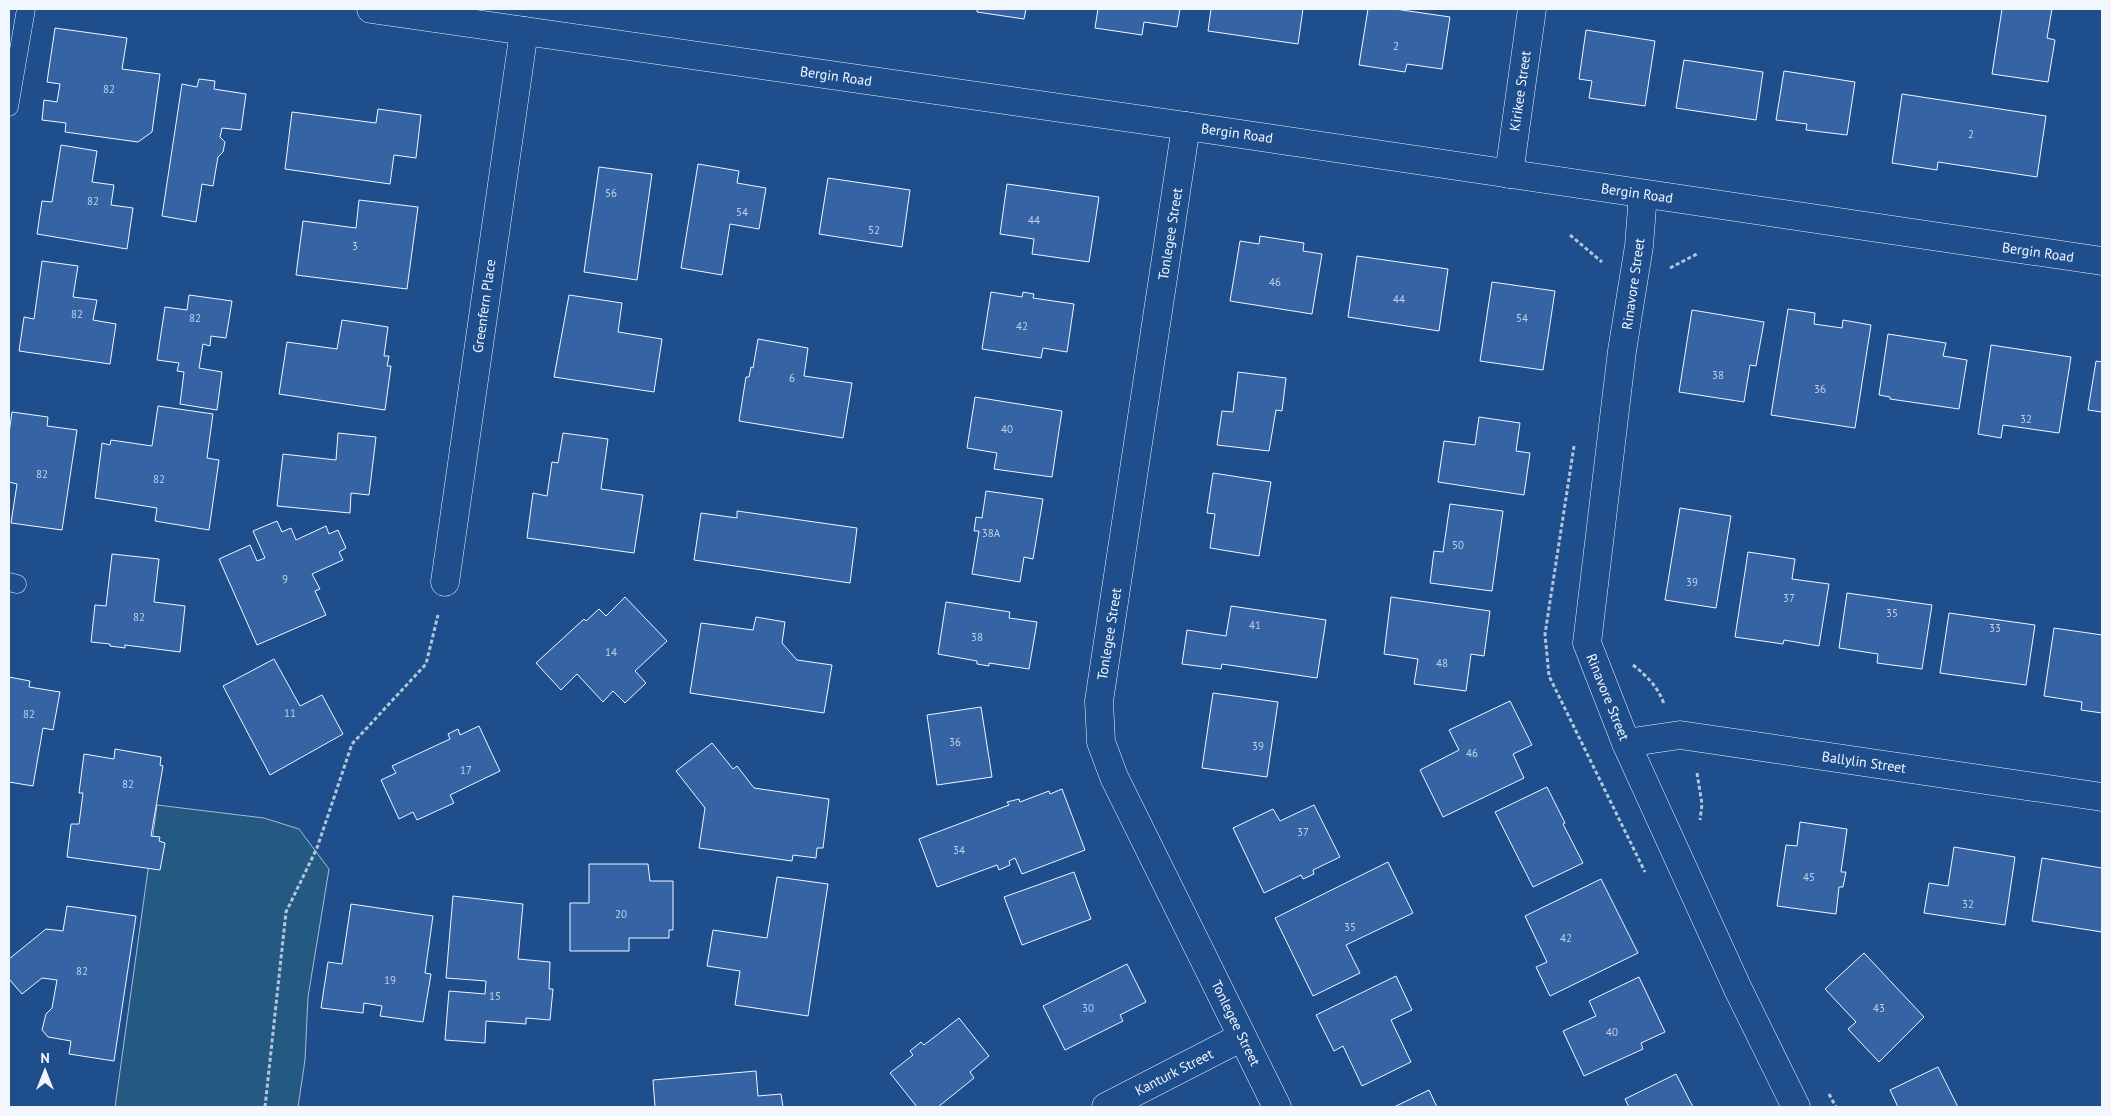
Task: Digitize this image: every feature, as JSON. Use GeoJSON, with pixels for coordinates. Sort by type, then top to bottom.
{"type":"FeatureCollection","features":[{"type":"Feature","properties":{"kind":"street","name":"Bergin Road"},"geometry":{"type":"LineString","coordinates":[[371,9],[1186,126],[2102,261]]}},
{"type":"Feature","properties":{"kind":"street","name":"Kirikee Street"},"geometry":{"type":"LineString","coordinates":[[1510,174],[1532,9]]}},
{"type":"Feature","properties":{"kind":"street","name":"Greenfern Place"},"geometry":{"type":"LineString","coordinates":[[445,582],[524,31]]}},
{"type":"Feature","properties":{"kind":"street","name":"Tonlegee Street"},"geometry":{"type":"LineString","coordinates":[[1186,126],[1099,701],[1101,742],[1114,777],[1277,1107]]}},
{"type":"Feature","properties":{"kind":"street","name":"Rinavore Street"},"geometry":{"type":"LineString","coordinates":[[1643,194],[1639,246],[1622,351],[1587,643],[1626,743],[1738,989],[1796,1107]]}},
{"type":"Feature","properties":{"kind":"street","name":"Ballylin Street"},"geometry":{"type":"LineString","coordinates":[[1626,743],[1680,735],[2102,797]]}},
{"type":"Feature","properties":{"kind":"street","name":"Kanturk Street"},"geometry":{"type":"LineString","coordinates":[[1106,1107],[1242,1037]]}},
{"type":"Feature","properties":{"kind":"lane"},"geometry":{"type":"LineString","coordinates":[[9,107],[26,9]]}},
{"type":"Feature","properties":{"kind":"path"},"geometry":{"type":"LineString","coordinates":[[265,1107],[286,912],[317,848],[352,744],[426,664],[445,582]]}},
{"type":"Feature","properties":{"kind":"shaded area"},"geometry":{"type":"Polygon","coordinates":[[[157,805],[264,818],[299,829],[329,869],[308,997],[305,1060],[298,1107],[115,1107],[157,805]]]}},
{"type":"Feature","properties":{"kind":"building"},"geometry":{"type":"Polygon","coordinates":[[[977,9],[1026,9],[1024,19],[977,12],[977,9]]]}},
{"type":"Feature","properties":{"kind":"building"},"geometry":{"type":"Polygon","coordinates":[[[1098,9],[1180,9],[1177,27],[1144,22],[1142,35],[1095,28],[1098,9]]]}},
{"type":"Feature","properties":{"kind":"building"},"geometry":{"type":"Polygon","coordinates":[[[1211,9],[1303,9],[1298,44],[1208,31],[1211,9]]]}},
{"type":"Feature","properties":{"kind":"building"},"geometry":{"type":"Polygon","coordinates":[[[1368,9],[1395,9],[1450,17],[1442,69],[1407,64],[1405,72],[1359,65],[1368,9]]]}},
{"type":"Feature","properties":{"kind":"building"},"geometry":{"type":"Polygon","coordinates":[[[2002,9],[2052,9],[2047,38],[2055,40],[2048,82],[1992,74],[2002,9]]]}},
{"type":"Feature","properties":{"kind":"building"},"geometry":{"type":"Polygon","coordinates":[[[55,28],[127,38],[122,69],[160,74],[152,132],[138,142],[65,132],[66,123],[42,120],[44,100],[57,102],[60,84],[47,82],[55,28]]]}},
{"type":"Feature","properties":{"kind":"building"},"geometry":{"type":"Polygon","coordinates":[[[1586,30],[1655,41],[1645,106],[1589,98],[1592,81],[1579,79],[1586,30]]]}},
{"type":"Feature","properties":{"kind":"building"},"geometry":{"type":"Polygon","coordinates":[[[1684,60],[1763,72],[1756,120],[1676,108],[1684,60]]]}},
{"type":"Feature","properties":{"kind":"building"},"geometry":{"type":"Polygon","coordinates":[[[1784,71],[1855,82],[1847,135],[1806,130],[1807,124],[1776,120],[1784,71]]]}},
{"type":"Feature","properties":{"kind":"building"},"geometry":{"type":"Polygon","coordinates":[[[199,79],[215,81],[214,89],[246,94],[241,130],[222,128],[220,137],[225,142],[223,152],[218,157],[213,186],[202,184],[196,222],[162,216],[182,84],[197,87],[199,79]]]}},
{"type":"Feature","properties":{"kind":"building"},"geometry":{"type":"Polygon","coordinates":[[[1902,94],[2046,116],[2037,177],[1938,162],[1937,170],[1892,163],[1902,94]]]}},
{"type":"Feature","properties":{"kind":"building"},"geometry":{"type":"Polygon","coordinates":[[[378,109],[421,115],[416,158],[394,155],[390,184],[285,169],[292,112],[376,123],[378,109]]]}},
{"type":"Feature","properties":{"kind":"building"},"geometry":{"type":"Polygon","coordinates":[[[61,145],[97,151],[92,182],[114,185],[111,205],[133,208],[127,249],[37,234],[42,201],[52,202],[61,145]]]}},
{"type":"Feature","properties":{"kind":"building"},"geometry":{"type":"Polygon","coordinates":[[[698,164],[739,171],[737,183],[766,188],[759,229],[730,224],[722,275],[681,268],[698,164]]]}},
{"type":"Feature","properties":{"kind":"building"},"geometry":{"type":"Polygon","coordinates":[[[599,167],[652,174],[637,280],[584,272],[599,167]]]}},
{"type":"Feature","properties":{"kind":"building"},"geometry":{"type":"Polygon","coordinates":[[[828,178],[910,190],[902,247],[819,234],[828,178]]]}},
{"type":"Feature","properties":{"kind":"building"},"geometry":{"type":"Polygon","coordinates":[[[1007,184],[1099,197],[1089,262],[1032,254],[1034,239],[1000,234],[1007,184]]]}},
{"type":"Feature","properties":{"kind":"building"},"geometry":{"type":"Polygon","coordinates":[[[359,200],[418,207],[407,289],[296,275],[303,221],[356,228],[359,200]]]}},
{"type":"Feature","properties":{"kind":"building"},"geometry":{"type":"Polygon","coordinates":[[[1260,236],[1304,243],[1303,251],[1322,254],[1312,314],[1230,301],[1240,241],[1259,244],[1260,236]]]}},
{"type":"Feature","properties":{"kind":"building"},"geometry":{"type":"Polygon","coordinates":[[[1357,256],[1448,269],[1439,331],[1348,317],[1357,256]]]}},
{"type":"Feature","properties":{"kind":"building"},"geometry":{"type":"Polygon","coordinates":[[[42,261],[78,266],[73,297],[97,300],[93,320],[116,324],[110,364],[19,351],[24,317],[34,319],[42,261]]]}},
{"type":"Feature","properties":{"kind":"building"},"geometry":{"type":"Polygon","coordinates":[[[1492,282],[1555,291],[1543,370],[1480,361],[1492,282]]]}},
{"type":"Feature","properties":{"kind":"building"},"geometry":{"type":"Polygon","coordinates":[[[991,292],[1022,297],[1023,292],[1034,294],[1033,298],[1074,304],[1067,352],[1043,348],[1041,358],[982,349],[991,292]]]}},
{"type":"Feature","properties":{"kind":"building"},"geometry":{"type":"Polygon","coordinates":[[[189,295],[232,301],[226,338],[211,336],[210,346],[203,344],[199,368],[222,372],[217,410],[180,404],[184,372],[177,371],[179,363],[157,360],[165,307],[187,310],[189,295]]]}},
{"type":"Feature","properties":{"kind":"building"},"geometry":{"type":"Polygon","coordinates":[[[569,295],[622,303],[618,332],[662,339],[654,392],[554,377],[569,295]]]}},
{"type":"Feature","properties":{"kind":"building"},"geometry":{"type":"Polygon","coordinates":[[[1788,309],[1815,313],[1814,324],[1842,328],[1843,320],[1871,325],[1855,428],[1771,415],[1788,309]]]}},
{"type":"Feature","properties":{"kind":"building"},"geometry":{"type":"Polygon","coordinates":[[[1692,310],[1764,322],[1756,366],[1750,365],[1744,402],[1679,392],[1692,310]]]}},
{"type":"Feature","properties":{"kind":"building"},"geometry":{"type":"Polygon","coordinates":[[[342,320],[388,327],[384,356],[389,356],[387,366],[391,366],[385,410],[279,394],[287,342],[337,349],[342,320]]]}},
{"type":"Feature","properties":{"kind":"building"},"geometry":{"type":"Polygon","coordinates":[[[1888,334],[1946,343],[1943,356],[1967,360],[1959,409],[1890,399],[1890,397],[1879,395],[1888,334]]]}},
{"type":"Feature","properties":{"kind":"building"},"geometry":{"type":"Polygon","coordinates":[[[758,339],[808,348],[804,376],[852,383],[843,438],[739,421],[746,377],[749,377],[751,367],[753,368],[758,339]]]}},
{"type":"Feature","properties":{"kind":"building"},"geometry":{"type":"Polygon","coordinates":[[[1991,345],[2071,357],[2059,433],[2003,425],[2001,438],[1978,434],[1991,345]]]}},
{"type":"Feature","properties":{"kind":"building"},"geometry":{"type":"Polygon","coordinates":[[[2096,361],[2102,362],[2102,412],[2088,410],[2096,361]]]}},
{"type":"Feature","properties":{"kind":"building"},"geometry":{"type":"Polygon","coordinates":[[[1238,372],[1286,378],[1282,411],[1276,410],[1269,451],[1217,445],[1222,411],[1233,412],[1238,372]]]}},
{"type":"Feature","properties":{"kind":"building"},"geometry":{"type":"Polygon","coordinates":[[[975,397],[1062,411],[1052,477],[994,469],[997,453],[967,448],[975,397]]]}},
{"type":"Feature","properties":{"kind":"building"},"geometry":{"type":"Polygon","coordinates":[[[158,406],[213,414],[207,458],[219,460],[209,530],[155,521],[157,508],[95,498],[102,443],[110,445],[111,440],[152,446],[158,406]]]}},
{"type":"Feature","properties":{"kind":"building"},"geometry":{"type":"Polygon","coordinates":[[[12,412],[48,417],[47,426],[77,430],[62,530],[11,523],[17,484],[9,482],[9,433],[12,412]]]}},
{"type":"Feature","properties":{"kind":"building"},"geometry":{"type":"Polygon","coordinates":[[[1479,417],[1520,423],[1516,451],[1530,453],[1524,495],[1438,482],[1444,441],[1475,445],[1479,417]]]}},
{"type":"Feature","properties":{"kind":"building"},"geometry":{"type":"Polygon","coordinates":[[[338,433],[376,437],[369,495],[351,493],[350,513],[277,506],[283,454],[336,460],[338,433]]]}},
{"type":"Feature","properties":{"kind":"building"},"geometry":{"type":"Polygon","coordinates":[[[563,433],[608,439],[601,489],[643,495],[634,553],[527,538],[533,493],[547,496],[552,462],[558,463],[563,433]]]}},
{"type":"Feature","properties":{"kind":"building"},"geometry":{"type":"Polygon","coordinates":[[[1213,473],[1271,482],[1259,556],[1210,548],[1215,514],[1207,513],[1213,473]]]}},
{"type":"Feature","properties":{"kind":"building"},"geometry":{"type":"Polygon","coordinates":[[[986,491],[1043,499],[1033,559],[1024,557],[1020,582],[972,574],[979,531],[974,531],[976,517],[982,518],[986,491]]]}},
{"type":"Feature","properties":{"kind":"building"},"geometry":{"type":"Polygon","coordinates":[[[1450,504],[1503,511],[1492,591],[1430,583],[1434,551],[1443,552],[1450,504]]]}},
{"type":"Feature","properties":{"kind":"building"},"geometry":{"type":"Polygon","coordinates":[[[1680,508],[1731,516],[1716,608],[1665,600],[1680,508]]]}},
{"type":"Feature","properties":{"kind":"building"},"geometry":{"type":"Polygon","coordinates":[[[737,511],[857,528],[850,583],[694,560],[701,513],[737,518],[737,511]]]}},
{"type":"Feature","properties":{"kind":"building"},"geometry":{"type":"Polygon","coordinates":[[[277,521],[282,532],[291,528],[296,540],[326,526],[329,534],[338,530],[346,548],[339,552],[343,560],[312,574],[320,589],[315,591],[326,615],[257,645],[219,559],[250,545],[257,561],[265,558],[253,531],[277,521]]]}},
{"type":"Feature","properties":{"kind":"building"},"geometry":{"type":"Polygon","coordinates":[[[1748,552],[1795,559],[1792,579],[1829,584],[1819,646],[1784,640],[1783,644],[1735,637],[1748,552]]]}},
{"type":"Feature","properties":{"kind":"building"},"geometry":{"type":"Polygon","coordinates":[[[112,554],[159,559],[154,602],[185,606],[180,652],[125,645],[125,648],[91,642],[95,605],[106,606],[112,554]]]}},
{"type":"Feature","properties":{"kind":"building"},"geometry":{"type":"Polygon","coordinates":[[[1847,593],[1932,605],[1922,669],[1877,663],[1878,654],[1839,648],[1847,593]]]}},
{"type":"Feature","properties":{"kind":"building"},"geometry":{"type":"Polygon","coordinates":[[[625,597],[667,641],[635,671],[646,683],[625,703],[613,691],[603,702],[577,674],[561,690],[536,663],[584,619],[586,621],[599,609],[606,616],[625,597]]]}},
{"type":"Feature","properties":{"kind":"building"},"geometry":{"type":"Polygon","coordinates":[[[1391,597],[1490,611],[1484,656],[1471,654],[1466,691],[1414,684],[1418,659],[1384,654],[1391,597]]]}},
{"type":"Feature","properties":{"kind":"building"},"geometry":{"type":"Polygon","coordinates":[[[946,602],[1010,612],[1009,618],[1037,622],[1029,669],[989,663],[989,666],[977,664],[977,661],[938,654],[946,602]]]}},
{"type":"Feature","properties":{"kind":"building"},"geometry":{"type":"Polygon","coordinates":[[[1231,606],[1326,620],[1317,678],[1222,664],[1221,669],[1182,664],[1187,630],[1226,636],[1231,606]]]}},
{"type":"Feature","properties":{"kind":"building"},"geometry":{"type":"Polygon","coordinates":[[[1949,613],[2035,625],[2026,685],[1940,673],[1949,613]]]}},
{"type":"Feature","properties":{"kind":"building"},"geometry":{"type":"Polygon","coordinates":[[[756,617],[785,622],[782,643],[797,660],[832,665],[824,713],[690,693],[701,623],[753,630],[756,617]]]}},
{"type":"Feature","properties":{"kind":"building"},"geometry":{"type":"Polygon","coordinates":[[[2054,628],[2102,635],[2102,713],[2081,710],[2082,702],[2044,696],[2054,628]]]}},
{"type":"Feature","properties":{"kind":"building"},"geometry":{"type":"Polygon","coordinates":[[[274,659],[300,706],[322,695],[343,734],[270,775],[223,686],[274,659]]]}},
{"type":"Feature","properties":{"kind":"building"},"geometry":{"type":"Polygon","coordinates":[[[9,677],[30,681],[29,687],[60,692],[53,730],[43,728],[33,786],[9,782],[9,677]]]}},
{"type":"Feature","properties":{"kind":"building"},"geometry":{"type":"Polygon","coordinates":[[[1213,693],[1278,702],[1267,777],[1202,768],[1213,693]]]}},
{"type":"Feature","properties":{"kind":"building"},"geometry":{"type":"Polygon","coordinates":[[[1510,701],[1532,745],[1513,754],[1524,778],[1443,817],[1420,770],[1459,750],[1449,730],[1510,701]]]}},
{"type":"Feature","properties":{"kind":"building"},"geometry":{"type":"Polygon","coordinates":[[[981,707],[992,777],[937,785],[927,715],[981,707]]]}},
{"type":"Feature","properties":{"kind":"building"},"geometry":{"type":"Polygon","coordinates":[[[479,726],[500,771],[450,795],[454,803],[417,820],[413,812],[399,819],[381,780],[396,773],[392,766],[450,739],[448,734],[458,729],[460,735],[479,726]]]}},
{"type":"Feature","properties":{"kind":"building"},"geometry":{"type":"Polygon","coordinates":[[[712,743],[733,769],[737,766],[754,788],[829,799],[823,848],[817,848],[816,858],[793,855],[792,861],[699,848],[705,808],[676,771],[712,743]]]}},
{"type":"Feature","properties":{"kind":"building"},"geometry":{"type":"Polygon","coordinates":[[[115,749],[161,757],[160,765],[163,766],[151,836],[160,837],[159,841],[165,843],[160,870],[67,857],[71,824],[79,824],[83,793],[79,793],[84,754],[114,759],[115,749]]]}},
{"type":"Feature","properties":{"kind":"building"},"geometry":{"type":"Polygon","coordinates":[[[1547,787],[1583,863],[1533,887],[1495,812],[1547,787]]]}},
{"type":"Feature","properties":{"kind":"building"},"geometry":{"type":"Polygon","coordinates":[[[1062,789],[1085,850],[1022,874],[1015,858],[1009,861],[1010,865],[999,870],[997,865],[937,887],[919,839],[1009,805],[1007,802],[1019,799],[1020,802],[1049,791],[1050,794],[1062,789]]]}},
{"type":"Feature","properties":{"kind":"building"},"geometry":{"type":"Polygon","coordinates":[[[1314,805],[1340,857],[1313,870],[1314,874],[1303,879],[1301,875],[1264,893],[1233,828],[1273,809],[1280,821],[1314,805]]]}},
{"type":"Feature","properties":{"kind":"building"},"geometry":{"type":"Polygon","coordinates":[[[1800,822],[1847,829],[1841,872],[1846,872],[1843,887],[1839,887],[1836,914],[1777,906],[1786,845],[1797,846],[1800,822]]]}},
{"type":"Feature","properties":{"kind":"building"},"geometry":{"type":"Polygon","coordinates":[[[1954,847],[2015,857],[2005,925],[1924,913],[1929,883],[1948,886],[1954,847]]]}},
{"type":"Feature","properties":{"kind":"building"},"geometry":{"type":"Polygon","coordinates":[[[2042,858],[2102,868],[2102,932],[2032,921],[2042,858]]]}},
{"type":"Feature","properties":{"kind":"building"},"geometry":{"type":"Polygon","coordinates":[[[1388,862],[1413,913],[1346,945],[1360,973],[1313,996],[1275,918],[1388,862]]]}},
{"type":"Feature","properties":{"kind":"building"},"geometry":{"type":"Polygon","coordinates":[[[589,864],[648,864],[650,881],[673,881],[673,930],[669,930],[669,938],[629,938],[629,951],[570,951],[570,903],[589,903],[589,864]]]}},
{"type":"Feature","properties":{"kind":"building"},"geometry":{"type":"Polygon","coordinates":[[[1074,872],[1091,919],[1022,945],[1004,897],[1074,872]]]}},
{"type":"Feature","properties":{"kind":"building"},"geometry":{"type":"Polygon","coordinates":[[[777,877],[828,884],[808,1016],[735,1005],[740,971],[707,966],[713,930],[767,938],[777,877]]]}},
{"type":"Feature","properties":{"kind":"building"},"geometry":{"type":"Polygon","coordinates":[[[1601,879],[1638,953],[1550,996],[1536,967],[1547,962],[1525,916],[1601,879]]]}},
{"type":"Feature","properties":{"kind":"building"},"geometry":{"type":"Polygon","coordinates":[[[453,896],[523,904],[518,959],[550,962],[549,989],[553,989],[550,1020],[526,1018],[526,1024],[486,1021],[485,1043],[445,1040],[449,991],[485,994],[486,981],[446,978],[453,896]]]}},
{"type":"Feature","properties":{"kind":"building"},"geometry":{"type":"Polygon","coordinates":[[[351,904],[433,916],[425,973],[431,974],[423,1022],[380,1016],[382,1006],[364,1003],[363,1013],[321,1008],[328,962],[342,964],[351,904]]]}},
{"type":"Feature","properties":{"kind":"building"},"geometry":{"type":"Polygon","coordinates":[[[67,906],[136,916],[114,1061],[69,1054],[71,1041],[48,1037],[42,1030],[46,1014],[52,1008],[57,980],[42,978],[22,994],[9,979],[9,959],[46,929],[63,931],[67,906]]]}},
{"type":"Feature","properties":{"kind":"building"},"geometry":{"type":"Polygon","coordinates":[[[1864,953],[1924,1017],[1879,1062],[1848,1029],[1856,1022],[1825,989],[1864,953]]]}},
{"type":"Feature","properties":{"kind":"building"},"geometry":{"type":"Polygon","coordinates":[[[1127,964],[1146,1002],[1120,1015],[1123,1021],[1065,1050],[1043,1006],[1127,964]]]}},
{"type":"Feature","properties":{"kind":"building"},"geometry":{"type":"Polygon","coordinates":[[[1396,976],[1412,1010],[1391,1020],[1411,1062],[1362,1086],[1343,1046],[1334,1051],[1316,1015],[1396,976]]]}},
{"type":"Feature","properties":{"kind":"building"},"geometry":{"type":"Polygon","coordinates":[[[1639,977],[1665,1032],[1641,1043],[1643,1049],[1584,1076],[1563,1031],[1596,1016],[1589,1001],[1639,977]]]}},
{"type":"Feature","properties":{"kind":"building"},"geometry":{"type":"Polygon","coordinates":[[[959,1018],[989,1056],[970,1072],[974,1078],[938,1107],[917,1107],[890,1073],[913,1055],[910,1051],[921,1042],[924,1045],[959,1018]]]}},
{"type":"Feature","properties":{"kind":"building"},"geometry":{"type":"Polygon","coordinates":[[[1938,1067],[1958,1107],[1898,1107],[1890,1090],[1938,1067]]]}},
{"type":"Feature","properties":{"kind":"building"},"geometry":{"type":"Polygon","coordinates":[[[756,1071],[758,1096],[781,1094],[783,1107],[655,1107],[653,1080],[756,1071]]]}},
{"type":"Feature","properties":{"kind":"building"},"geometry":{"type":"Polygon","coordinates":[[[1676,1074],[1693,1107],[1629,1107],[1625,1099],[1676,1074]]]}},
{"type":"Feature","properties":{"kind":"building"},"geometry":{"type":"Polygon","coordinates":[[[1429,1090],[1437,1107],[1394,1107],[1429,1090]]]}}]}
